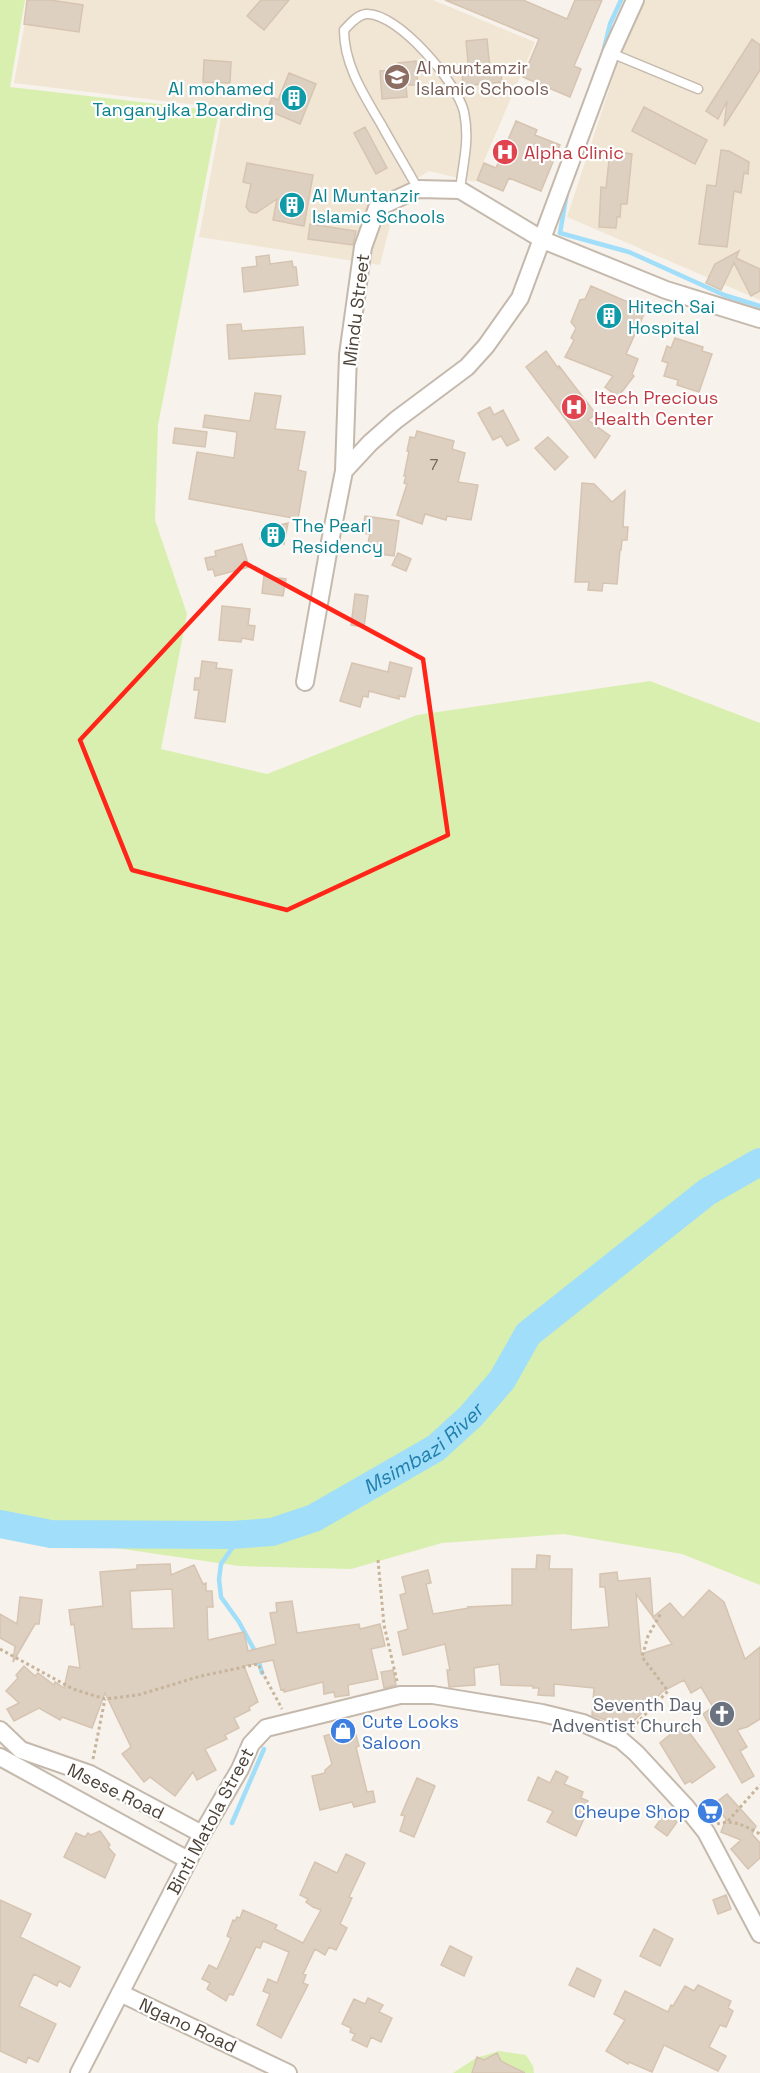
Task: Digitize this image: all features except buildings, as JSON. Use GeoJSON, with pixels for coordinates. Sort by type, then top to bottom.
{"type":"FeatureCollection","features":[{"type":"Feature","properties":{"kind":"street"},"geometry":{"type":"LineString","coordinates":[[344,471],[387,427],[467,367],[486,346],[520,298],[611,53],[635,0]]}},
{"type":"Feature","properties":{"kind":"street","name":"Mindu Street"},"geometry":{"type":"LineString","coordinates":[[305,682],[344,471],[348,355],[363,247],[377,208],[418,189],[460,190],[543,240],[666,290],[760,319]]}},
{"type":"Feature","properties":{"kind":"street","name":"Binti Matola Street"},"geometry":{"type":"LineString","coordinates":[[79,2073],[188,1860],[240,1769],[251,1744],[266,1728],[400,1695],[433,1695],[542,1713],[583,1723],[621,1740],[686,1807],[706,1832],[760,1934]]}},
{"type":"Feature","properties":{"kind":"street","name":"Msese Road"},"geometry":{"type":"LineString","coordinates":[[0,1730],[21,1750],[90,1774],[202,1834]]}},
{"type":"Feature","properties":{"kind":"street"},"geometry":{"type":"LineString","coordinates":[[0,1757],[188,1860]]}},
{"type":"Feature","properties":{"kind":"street","name":"Ngano Road"},"geometry":{"type":"LineString","coordinates":[[120,1993],[288,2073]]}},
{"type":"Feature","properties":{"kind":"lane"},"geometry":{"type":"LineString","coordinates":[[418,189],[359,87],[348,62],[344,30],[353,20],[366,14],[384,19],[406,33],[428,55],[459,98],[464,113],[468,143],[460,190]]}},
{"type":"Feature","properties":{"kind":"lane"},"geometry":{"type":"LineString","coordinates":[[611,53],[698,89]]}},
{"type":"Feature","properties":{"kind":"path"},"geometry":{"type":"LineString","coordinates":[[378,1560],[384,1625],[400,1695]]}},
{"type":"Feature","properties":{"kind":"path"},"geometry":{"type":"LineString","coordinates":[[621,1740],[668,1691],[642,1657],[648,1636],[661,1613]]}},
{"type":"Feature","properties":{"kind":"path"},"geometry":{"type":"LineString","coordinates":[[0,1649],[73,1689],[105,1699],[138,1695],[201,1676],[258,1664],[288,1721]]}},
{"type":"Feature","properties":{"kind":"path"},"geometry":{"type":"LineString","coordinates":[[90,1774],[105,1699]]}},
{"type":"Feature","properties":{"kind":"path"},"geometry":{"type":"LineString","coordinates":[[728,1821],[760,1785]]}},
{"type":"Feature","properties":{"kind":"path"},"geometry":{"type":"LineString","coordinates":[[706,1832],[716,1824],[728,1821],[743,1825],[760,1834]]}},
{"type":"Feature","properties":{"kind":"highlighted area"},"geometry":{"type":"Polygon","coordinates":[[[245,563],[423,659],[448,835],[287,910],[132,870],[80,740],[245,563]]]}},
{"type":"Feature","properties":{"kind":"shaded area"},"geometry":{"type":"Polygon","coordinates":[[[29,0],[433,0],[535,42],[475,182],[429,171],[399,190],[380,265],[199,237],[223,108],[14,83],[29,0]]]}},
{"type":"Feature","properties":{"kind":"shaded area"},"geometry":{"type":"Polygon","coordinates":[[[643,0],[760,0],[760,300],[567,217],[626,38],[643,0]]]}},
{"type":"Feature","properties":{"kind":"green space"},"geometry":{"type":"Polygon","coordinates":[[[0,0],[25,0],[10,87],[219,111],[158,425],[155,520],[187,614],[161,749],[267,774],[417,715],[650,681],[760,723],[760,1585],[682,1554],[564,1534],[442,1543],[351,1569],[239,1566],[0,1531],[0,0]]]}},
{"type":"Feature","properties":{"kind":"green space"},"geometry":{"type":"Polygon","coordinates":[[[499,2051],[526,2055],[533,2066],[534,2073],[453,2073],[476,2058],[499,2051]]]}},
{"type":"Feature","properties":{"kind":"waterway"},"geometry":{"type":"LineString","coordinates":[[603,53],[610,24],[621,0]]}},
{"type":"Feature","properties":{"kind":"waterway"},"geometry":{"type":"LineString","coordinates":[[567,192],[560,233],[629,252],[724,295],[760,306]]}},
{"type":"Feature","properties":{"kind":"waterway","name":"Msimbazi River"},"geometry":{"type":"LineString","coordinates":[[0,1524],[51,1534],[231,1535],[272,1532],[314,1518],[436,1448],[471,1416],[502,1380],[528,1334],[707,1192],[760,1162]]}},
{"type":"Feature","properties":{"kind":"waterway"},"geometry":{"type":"LineString","coordinates":[[231,1535],[237,1541],[221,1564],[219,1579],[221,1597],[239,1622],[257,1655],[262,1673]]}},
{"type":"Feature","properties":{"kind":"waterway"},"geometry":{"type":"LineString","coordinates":[[232,1823],[264,1749]]}},
{"type":"Feature","properties":{"kind":"place","name":"Al muntamzir Islamic Schools"},"geometry":{"type":"Point","coordinates":[397,77]}},
{"type":"Feature","properties":{"kind":"place","name":"Al mohamed Tanganyika Boarding"},"geometry":{"type":"Point","coordinates":[294,98]}},
{"type":"Feature","properties":{"kind":"place","name":"Alpha Clinic"},"geometry":{"type":"Point","coordinates":[505,152]}},
{"type":"Feature","properties":{"kind":"place","name":"Al Muntanzir Islamic Schools"},"geometry":{"type":"Point","coordinates":[292,205]}},
{"type":"Feature","properties":{"kind":"place","name":"Hitech Sai Hospital"},"geometry":{"type":"Point","coordinates":[609,316]}},
{"type":"Feature","properties":{"kind":"place","name":"Itech Precious Health Center"},"geometry":{"type":"Point","coordinates":[574,407]}},
{"type":"Feature","properties":{"kind":"place","name":"The Pearl Residency"},"geometry":{"type":"Point","coordinates":[273,535]}},
{"type":"Feature","properties":{"kind":"place","name":"Seventh Day Adventist Church"},"geometry":{"type":"Point","coordinates":[722,1714]}},
{"type":"Feature","properties":{"kind":"place","name":"Cute Looks Saloon"},"geometry":{"type":"Point","coordinates":[343,1731]}},
{"type":"Feature","properties":{"kind":"place","name":"Cheupe Shop"},"geometry":{"type":"Point","coordinates":[710,1811]}}]}
